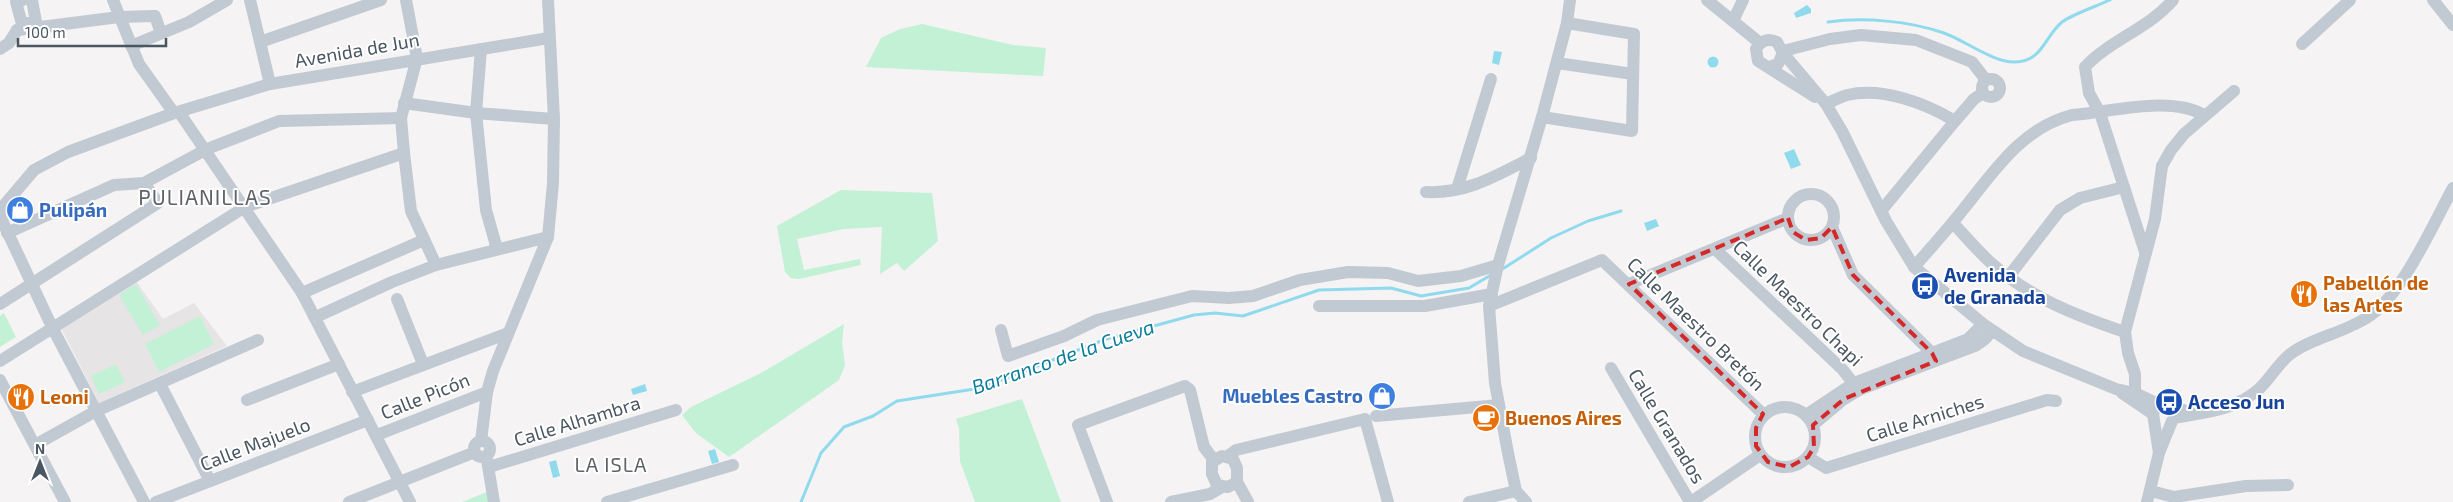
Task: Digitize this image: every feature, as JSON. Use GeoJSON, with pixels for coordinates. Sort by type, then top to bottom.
{"type":"FeatureCollection","features":[{"type":"Feature","properties":{"kind":"street"},"geometry":{"type":"LineString","coordinates":[[0,49],[9,43],[17,30],[9,0]]}},
{"type":"Feature","properties":{"kind":"street"},"geometry":{"type":"LineString","coordinates":[[23,0],[16,2],[22,24],[36,22],[32,0]]}},
{"type":"Feature","properties":{"kind":"street"},"geometry":{"type":"LineString","coordinates":[[114,0],[139,64],[207,149],[302,293],[410,502]]}},
{"type":"Feature","properties":{"kind":"street"},"geometry":{"type":"LineString","coordinates":[[250,0],[270,84]]}},
{"type":"Feature","properties":{"kind":"street"},"geometry":{"type":"LineString","coordinates":[[260,42],[381,0]]}},
{"type":"Feature","properties":{"kind":"street"},"geometry":{"type":"LineString","coordinates":[[406,0],[416,58],[401,118],[404,153],[411,211],[436,265]]}},
{"type":"Feature","properties":{"kind":"street"},"geometry":{"type":"LineString","coordinates":[[494,502],[483,454],[487,392],[508,332],[548,237],[553,183],[554,119],[548,38],[548,0]]}},
{"type":"Feature","properties":{"kind":"street"},"geometry":{"type":"LineString","coordinates":[[1526,502],[1516,491],[1499,405],[1490,300],[1498,265],[1557,63],[1567,23],[1570,0]]}},
{"type":"Feature","properties":{"kind":"street"},"geometry":{"type":"LineString","coordinates":[[1707,0],[1760,43]]}},
{"type":"Feature","properties":{"kind":"street"},"geometry":{"type":"LineString","coordinates":[[2145,252],[2100,113],[2089,93],[2085,67],[2095,56],[2144,26],[2172,0]]}},
{"type":"Feature","properties":{"kind":"street"},"geometry":{"type":"LineString","coordinates":[[2302,44],[2350,0]]}},
{"type":"Feature","properties":{"kind":"street"},"geometry":{"type":"LineString","coordinates":[[2433,0],[2453,26]]}},
{"type":"Feature","properties":{"kind":"street"},"geometry":{"type":"LineString","coordinates":[[1733,21],[1741,1]]}},
{"type":"Feature","properties":{"kind":"street"},"geometry":{"type":"LineString","coordinates":[[131,46],[189,22],[223,2]]}},
{"type":"Feature","properties":{"kind":"street"},"geometry":{"type":"LineString","coordinates":[[17,30],[119,16],[155,16],[161,33]]}},
{"type":"Feature","properties":{"kind":"street"},"geometry":{"type":"LineString","coordinates":[[1542,117],[1632,131],[1634,34],[1567,23]]}},
{"type":"Feature","properties":{"kind":"street"},"geometry":{"type":"LineString","coordinates":[[1783,52],[1830,39],[1861,35],[1916,40],[1972,62],[1986,80],[1992,78],[1998,81],[2000,90],[1997,96],[1991,97],[1983,93],[1974,99],[1881,211]]}},
{"type":"Feature","properties":{"kind":"street","name":"Avenida de Jun"},"geometry":{"type":"LineString","coordinates":[[0,210],[34,170],[68,152],[177,112],[270,84],[416,58],[548,38]]}},
{"type":"Feature","properties":{"kind":"street"},"geometry":{"type":"LineString","coordinates":[[1826,104],[1769,67],[1762,65],[1756,56],[1756,49],[1760,43],[1773,40],[1777,42],[1826,104],[1842,131],[1881,211],[1914,267],[1987,328],[2023,351],[2116,388],[2135,393],[2156,413],[2162,424],[2172,415],[2195,414],[2224,409],[2249,396],[2260,388],[2289,356],[2356,324],[2372,314],[2400,282],[2453,188]]}},
{"type":"Feature","properties":{"kind":"street"},"geometry":{"type":"LineString","coordinates":[[481,48],[476,113],[486,210],[497,248]]}},
{"type":"Feature","properties":{"kind":"street"},"geometry":{"type":"LineString","coordinates":[[1769,67],[1778,64],[1783,52]]}},
{"type":"Feature","properties":{"kind":"street"},"geometry":{"type":"LineString","coordinates":[[1557,63],[1633,74]]}},
{"type":"Feature","properties":{"kind":"street"},"geometry":{"type":"LineString","coordinates":[[1457,189],[1491,79]]}},
{"type":"Feature","properties":{"kind":"street"},"geometry":{"type":"LineString","coordinates":[[2135,393],[2135,374],[2128,353],[2125,332],[2155,219],[2162,166],[2171,150],[2184,134],[2234,90]]}},
{"type":"Feature","properties":{"kind":"street"},"geometry":{"type":"LineString","coordinates":[[1826,104],[1848,95],[1892,96],[1928,106],[1955,120]]}},
{"type":"Feature","properties":{"kind":"street"},"geometry":{"type":"LineString","coordinates":[[404,103],[476,113],[554,119]]}},
{"type":"Feature","properties":{"kind":"street"},"geometry":{"type":"LineString","coordinates":[[1914,267],[2010,151],[2038,129],[2058,119],[2176,105],[2196,110],[2204,115]]}},
{"type":"Feature","properties":{"kind":"street"},"geometry":{"type":"LineString","coordinates":[[7,233],[114,184],[144,183],[207,149],[279,121],[401,118]]}},
{"type":"Feature","properties":{"kind":"street"},"geometry":{"type":"LineString","coordinates":[[0,361],[245,207],[404,153]]}},
{"type":"Feature","properties":{"kind":"street"},"geometry":{"type":"LineString","coordinates":[[1426,192],[1444,193],[1480,184],[1530,158]]}},
{"type":"Feature","properties":{"kind":"street"},"geometry":{"type":"LineString","coordinates":[[0,304],[158,203],[144,183]]}},
{"type":"Feature","properties":{"kind":"street"},"geometry":{"type":"LineString","coordinates":[[2009,276],[2060,210],[2080,198],[2124,187]]}},
{"type":"Feature","properties":{"kind":"street"},"geometry":{"type":"LineString","coordinates":[[1812,194],[1819,196],[1830,206],[1834,220],[1832,227],[1821,238],[1806,240],[1793,232],[1788,218],[1792,204],[1804,195],[1812,194]]}},
{"type":"Feature","properties":{"kind":"street"},"geometry":{"type":"LineString","coordinates":[[0,216],[52,327],[144,502]]}},
{"type":"Feature","properties":{"kind":"street"},"geometry":{"type":"LineString","coordinates":[[1629,284],[1788,218]]}},
{"type":"Feature","properties":{"kind":"street"},"geometry":{"type":"LineString","coordinates":[[1952,223],[1991,263],[2034,294],[2080,317],[2125,332]]}},
{"type":"Feature","properties":{"kind":"street"},"geometry":{"type":"LineString","coordinates":[[1832,227],[1853,275],[1934,357]]}},
{"type":"Feature","properties":{"kind":"street"},"geometry":{"type":"LineString","coordinates":[[316,317],[392,282],[436,265],[497,248],[548,237]]}},
{"type":"Feature","properties":{"kind":"street"},"geometry":{"type":"LineString","coordinates":[[302,293],[424,240]]}},
{"type":"Feature","properties":{"kind":"street","name":"Calle Maestro Chapi"},"geometry":{"type":"LineString","coordinates":[[1715,249],[1857,387]]}},
{"type":"Feature","properties":{"kind":"street","name":"Calle Maestro Bretón"},"geometry":{"type":"LineString","coordinates":[[1490,300],[1602,260],[1764,415]]}},
{"type":"Feature","properties":{"kind":"street"},"geometry":{"type":"LineString","coordinates":[[1001,330],[1008,356],[1064,336],[1097,320],[1192,296],[1229,298],[1254,296],[1300,280],[1348,272],[1388,274],[1418,281],[1461,276],[1498,265]]}},
{"type":"Feature","properties":{"kind":"street"},"geometry":{"type":"LineString","coordinates":[[0,311],[29,293],[46,326],[0,354]]}},
{"type":"Feature","properties":{"kind":"street"},"geometry":{"type":"LineString","coordinates":[[397,299],[423,364]]}},
{"type":"Feature","properties":{"kind":"street"},"geometry":{"type":"LineString","coordinates":[[1319,306],[1425,306],[1490,300]]}},
{"type":"Feature","properties":{"kind":"street"},"geometry":{"type":"LineString","coordinates":[[1810,420],[1857,387],[1934,357],[1987,328]]}},
{"type":"Feature","properties":{"kind":"street"},"geometry":{"type":"LineString","coordinates":[[352,392],[508,332]]}},
{"type":"Feature","properties":{"kind":"street"},"geometry":{"type":"LineString","coordinates":[[35,445],[96,411],[258,340]]}},
{"type":"Feature","properties":{"kind":"street"},"geometry":{"type":"LineString","coordinates":[[247,400],[339,364]]}},
{"type":"Feature","properties":{"kind":"street","name":"Calle Granados"},"geometry":{"type":"LineString","coordinates":[[1611,368],[1690,502]]}},
{"type":"Feature","properties":{"kind":"street"},"geometry":{"type":"LineString","coordinates":[[0,380],[65,502]]}},
{"type":"Feature","properties":{"kind":"street"},"geometry":{"type":"LineString","coordinates":[[160,384],[210,481]]}},
{"type":"Feature","properties":{"kind":"street"},"geometry":{"type":"LineString","coordinates":[[1107,502],[1078,425],[1166,391],[1185,386],[1190,390],[1204,447],[1214,460]]}},
{"type":"Feature","properties":{"kind":"street"},"geometry":{"type":"LineString","coordinates":[[2116,388],[2156,413]]}},
{"type":"Feature","properties":{"kind":"street","name":"Calle Picón"},"geometry":{"type":"LineString","coordinates":[[376,435],[487,392]]}},
{"type":"Feature","properties":{"kind":"street","name":"Calle Arniches"},"geometry":{"type":"LineString","coordinates":[[1808,457],[1826,468],[2047,400],[2056,401]]}},
{"type":"Feature","properties":{"kind":"street"},"geometry":{"type":"LineString","coordinates":[[2159,454],[2156,413],[2165,403],[2172,415],[2159,454],[2149,497],[2174,497],[2246,486],[2288,486]]}},
{"type":"Feature","properties":{"kind":"street"},"geometry":{"type":"LineString","coordinates":[[1376,416],[1499,405]]}},
{"type":"Feature","properties":{"kind":"street"},"geometry":{"type":"LineString","coordinates":[[1782,407],[1799,410],[1810,420],[1816,436],[1814,447],[1808,457],[1800,464],[1778,467],[1760,455],[1754,437],[1756,428],[1764,415],[1782,407]]}},
{"type":"Feature","properties":{"kind":"street","name":"Calle Alhambra"},"geometry":{"type":"LineString","coordinates":[[349,502],[400,482],[483,454],[676,410]]}},
{"type":"Feature","properties":{"kind":"street"},"geometry":{"type":"LineString","coordinates":[[1214,460],[1228,456],[1236,450],[1365,419],[1388,502]]}},
{"type":"Feature","properties":{"kind":"street","name":"Calle Majuelo"},"geometry":{"type":"LineString","coordinates":[[156,502],[368,420]]}},
{"type":"Feature","properties":{"kind":"street"},"geometry":{"type":"LineString","coordinates":[[1690,502],[1760,455]]}},
{"type":"Feature","properties":{"kind":"street"},"geometry":{"type":"LineString","coordinates":[[1228,456],[1236,463],[1237,482],[1248,502]]}},
{"type":"Feature","properties":{"kind":"street"},"geometry":{"type":"LineString","coordinates":[[1214,460],[1212,465],[1214,480],[1222,487]]}},
{"type":"Feature","properties":{"kind":"street"},"geometry":{"type":"LineString","coordinates":[[607,502],[733,465]]}},
{"type":"Feature","properties":{"kind":"street"},"geometry":{"type":"LineString","coordinates":[[1171,502],[1210,494],[1222,487],[1230,486],[1237,482]]}},
{"type":"Feature","properties":{"kind":"street"},"geometry":{"type":"LineString","coordinates":[[1470,502],[1516,491]]}},
{"type":"Feature","properties":{"kind":"highlighted area"},"geometry":{"type":"Polygon","coordinates":[[[1788,218],[1793,232],[1806,240],[1821,238],[1832,227],[1853,275],[1932,353],[1936,361],[1844,399],[1813,425],[1814,447],[1808,457],[1789,467],[1768,462],[1756,446],[1756,428],[1763,414],[1629,284],[1788,218]]]}},
{"type":"Feature","properties":{"kind":"shaded area"},"geometry":{"type":"Polygon","coordinates":[[[136,281],[163,319],[194,303],[227,346],[99,403],[61,328],[136,281]]]}},
{"type":"Feature","properties":{"kind":"green space"},"geometry":{"type":"Polygon","coordinates":[[[922,24],[1013,45],[1046,48],[1043,76],[866,67],[881,38],[900,29],[922,24]]]}},
{"type":"Feature","properties":{"kind":"green space"},"geometry":{"type":"Polygon","coordinates":[[[841,190],[932,193],[938,241],[904,271],[897,263],[880,274],[882,227],[844,229],[797,239],[804,270],[860,259],[861,265],[799,279],[791,278],[785,272],[777,226],[841,190]]]}},
{"type":"Feature","properties":{"kind":"green space"},"geometry":{"type":"Polygon","coordinates":[[[136,284],[160,325],[143,335],[119,295],[136,284]]]}},
{"type":"Feature","properties":{"kind":"green space"},"geometry":{"type":"Polygon","coordinates":[[[4,313],[16,337],[0,347],[0,316],[4,313]]]}},
{"type":"Feature","properties":{"kind":"green space"},"geometry":{"type":"Polygon","coordinates":[[[200,316],[214,344],[159,372],[145,344],[200,316]]]}},
{"type":"Feature","properties":{"kind":"green space"},"geometry":{"type":"Polygon","coordinates":[[[844,324],[842,342],[845,365],[839,380],[729,457],[696,433],[682,415],[691,407],[761,373],[844,324]]]}},
{"type":"Feature","properties":{"kind":"green space"},"geometry":{"type":"Polygon","coordinates":[[[116,364],[125,382],[99,394],[91,376],[116,364]]]}},
{"type":"Feature","properties":{"kind":"green space"},"geometry":{"type":"Polygon","coordinates":[[[1022,399],[1061,502],[975,502],[960,461],[959,428],[956,419],[1022,399]]]}},
{"type":"Feature","properties":{"kind":"green space"},"geometry":{"type":"Polygon","coordinates":[[[487,492],[489,502],[462,502],[487,492]]]}},
{"type":"Feature","properties":{"kind":"water"},"geometry":{"type":"Polygon","coordinates":[[[1807,5],[1811,9],[1811,13],[1796,18],[1794,13],[1807,5]]]}},
{"type":"Feature","properties":{"kind":"water"},"geometry":{"type":"Polygon","coordinates":[[[1494,51],[1502,52],[1499,65],[1492,63],[1494,51]]]}},
{"type":"Feature","properties":{"kind":"water"},"geometry":{"type":"Polygon","coordinates":[[[1713,56],[1719,62],[1713,68],[1707,62],[1713,56]]]}},
{"type":"Feature","properties":{"kind":"water"},"geometry":{"type":"Polygon","coordinates":[[[1794,149],[1801,165],[1791,169],[1784,153],[1794,149]]]}},
{"type":"Feature","properties":{"kind":"water"},"geometry":{"type":"Polygon","coordinates":[[[1656,219],[1659,226],[1647,231],[1644,223],[1656,219]]]}},
{"type":"Feature","properties":{"kind":"water"},"geometry":{"type":"Polygon","coordinates":[[[645,384],[647,391],[633,395],[631,389],[645,384]]]}},
{"type":"Feature","properties":{"kind":"water"},"geometry":{"type":"Polygon","coordinates":[[[715,449],[719,462],[712,464],[708,451],[715,449]]]}},
{"type":"Feature","properties":{"kind":"water"},"geometry":{"type":"Polygon","coordinates":[[[556,460],[560,476],[553,478],[549,462],[556,460]]]}},
{"type":"Feature","properties":{"kind":"waterway","name":"Barranco de la Cueva"},"geometry":{"type":"LineString","coordinates":[[1828,22],[1872,20],[1902,23],[1944,33],[1998,59],[2015,62],[2024,61],[2037,53],[2062,22],[2110,0]]}},
{"type":"Feature","properties":{"kind":"waterway","name":"Barranco de la Cueva"},"geometry":{"type":"LineString","coordinates":[[1501,270],[1551,238],[1588,221],[1621,211]]}},
{"type":"Feature","properties":{"kind":"waterway","name":"Barranco de la Cueva"},"geometry":{"type":"LineString","coordinates":[[801,502],[821,453],[844,427],[873,416],[897,401],[981,388],[1106,339],[1194,315],[1215,313],[1243,316],[1319,290],[1391,288],[1421,296],[1469,288],[1491,275]]}},
{"type":"Feature","properties":{"kind":"place","name":"Pulipán"},"geometry":{"type":"Point","coordinates":[20,210]}},
{"type":"Feature","properties":{"kind":"place","name":"Avenida de Granada"},"geometry":{"type":"Point","coordinates":[1925,286]}},
{"type":"Feature","properties":{"kind":"place","name":"Pabellón de las Artes"},"geometry":{"type":"Point","coordinates":[2304,294]}},
{"type":"Feature","properties":{"kind":"place","name":"Muebles Castro"},"geometry":{"type":"Point","coordinates":[1382,396]}},
{"type":"Feature","properties":{"kind":"place","name":"Leoni"},"geometry":{"type":"Point","coordinates":[21,397]}},
{"type":"Feature","properties":{"kind":"place","name":"Acceso Jun"},"geometry":{"type":"Point","coordinates":[2169,402]}},
{"type":"Feature","properties":{"kind":"place","name":"Buenos Aires"},"geometry":{"type":"Point","coordinates":[1486,418]}},
{"type":"Feature","properties":{"kind":"district","name":"PULIANILLAS"},"geometry":{"type":"Point","coordinates":[205,198]}},
{"type":"Feature","properties":{"kind":"district","name":"LA ISLA"},"geometry":{"type":"Point","coordinates":[611,465]}}]}
